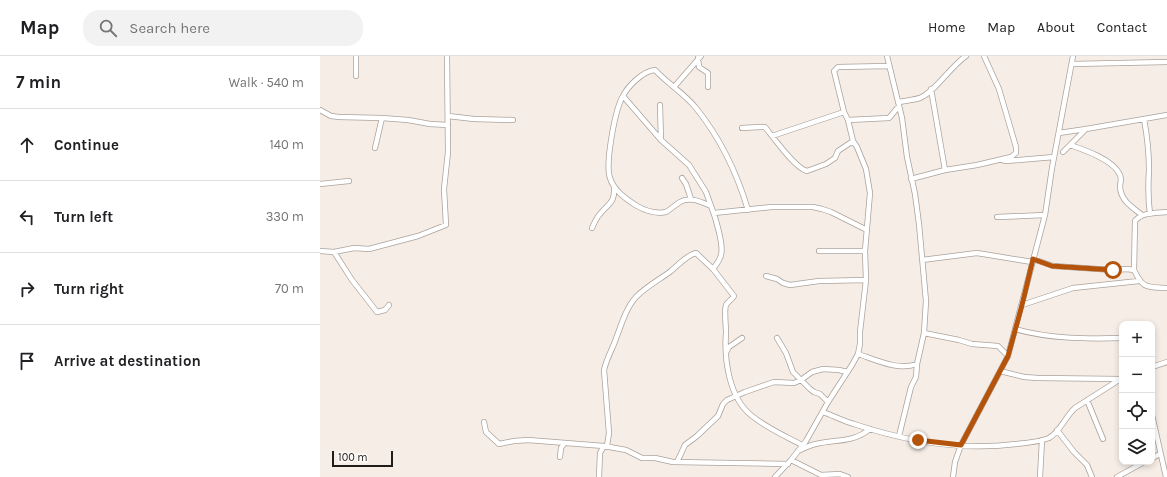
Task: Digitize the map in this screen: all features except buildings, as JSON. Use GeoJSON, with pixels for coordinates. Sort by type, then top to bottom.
{"type":"FeatureCollection","features":[{"type":"Feature","properties":{"kind":"street"},"geometry":{"type":"LineString","coordinates":[[356,56],[356,76]]}},
{"type":"Feature","properties":{"kind":"street"},"geometry":{"type":"LineString","coordinates":[[320,251],[334,252],[354,248],[369,249],[418,236],[446,225],[444,189],[448,159],[447,56]]}},
{"type":"Feature","properties":{"kind":"street"},"geometry":{"type":"LineString","coordinates":[[887,56],[899,104],[919,224],[926,301],[924,334],[917,364],[916,377],[911,387],[899,436]]}},
{"type":"Feature","properties":{"kind":"street"},"geometry":{"type":"LineString","coordinates":[[848,120],[889,118],[899,104],[919,98],[931,89],[951,68],[966,56]]}},
{"type":"Feature","properties":{"kind":"street"},"geometry":{"type":"LineString","coordinates":[[911,179],[946,170],[1011,157],[1016,153],[1016,147],[999,89],[984,56]]}},
{"type":"Feature","properties":{"kind":"street"},"geometry":{"type":"LineString","coordinates":[[953,477],[956,458],[961,445],[1008,356],[1045,215],[1054,157],[1074,56]]}},
{"type":"Feature","properties":{"kind":"street"},"geometry":{"type":"LineString","coordinates":[[700,57],[699,67],[708,73],[708,87]]}},
{"type":"Feature","properties":{"kind":"street"},"geometry":{"type":"LineString","coordinates":[[674,87],[700,57]]}},
{"type":"Feature","properties":{"kind":"street"},"geometry":{"type":"LineString","coordinates":[[1072,64],[1167,62]]}},
{"type":"Feature","properties":{"kind":"street"},"geometry":{"type":"LineString","coordinates":[[775,477],[802,446],[858,354],[860,344],[866,280],[865,251],[870,193],[868,178],[862,158],[853,141],[834,71],[838,67],[889,66]]}},
{"type":"Feature","properties":{"kind":"street"},"geometry":{"type":"LineString","coordinates":[[592,228],[599,215],[612,202],[614,195],[614,187],[608,170],[617,114],[623,96],[640,78],[653,70],[655,70],[696,108],[719,141],[733,166],[741,185],[748,210]]}},
{"type":"Feature","properties":{"kind":"street"},"geometry":{"type":"LineString","coordinates":[[931,89],[946,170]]}},
{"type":"Feature","properties":{"kind":"street"},"geometry":{"type":"LineString","coordinates":[[623,96],[661,140],[688,165],[706,192],[714,213],[722,251],[721,258],[713,269]]}},
{"type":"Feature","properties":{"kind":"street"},"geometry":{"type":"LineString","coordinates":[[660,105],[661,140]]}},
{"type":"Feature","properties":{"kind":"street"},"geometry":{"type":"LineString","coordinates":[[320,110],[331,116],[339,117],[382,118],[448,125]]}},
{"type":"Feature","properties":{"kind":"street"},"geometry":{"type":"LineString","coordinates":[[772,136],[844,112]]}},
{"type":"Feature","properties":{"kind":"street"},"geometry":{"type":"LineString","coordinates":[[1059,132],[1086,129],[1167,114]]}},
{"type":"Feature","properties":{"kind":"street"},"geometry":{"type":"LineString","coordinates":[[448,116],[474,120],[513,120]]}},
{"type":"Feature","properties":{"kind":"street"},"geometry":{"type":"LineString","coordinates":[[375,148],[382,118]]}},
{"type":"Feature","properties":{"kind":"street"},"geometry":{"type":"LineString","coordinates":[[1144,119],[1147,134],[1150,214]]}},
{"type":"Feature","properties":{"kind":"street"},"geometry":{"type":"LineString","coordinates":[[742,128],[765,127],[795,163],[806,171],[826,164],[835,158],[838,151],[853,141]]}},
{"type":"Feature","properties":{"kind":"street"},"geometry":{"type":"LineString","coordinates":[[1063,152],[1086,129]]}},
{"type":"Feature","properties":{"kind":"street"},"geometry":{"type":"LineString","coordinates":[[1070,145],[1101,157],[1115,168],[1120,175],[1120,185],[1123,198],[1142,215]]}},
{"type":"Feature","properties":{"kind":"street"},"geometry":{"type":"LineString","coordinates":[[999,159],[1006,162],[1054,157]]}},
{"type":"Feature","properties":{"kind":"street"},"geometry":{"type":"LineString","coordinates":[[682,178],[686,184],[690,199]]}},
{"type":"Feature","properties":{"kind":"street"},"geometry":{"type":"LineString","coordinates":[[320,184],[349,181]]}},
{"type":"Feature","properties":{"kind":"street"},"geometry":{"type":"LineString","coordinates":[[614,187],[630,202],[652,212],[666,212],[682,201],[690,199],[711,206]]}},
{"type":"Feature","properties":{"kind":"street"},"geometry":{"type":"LineString","coordinates":[[714,213],[772,207],[822,209],[867,230]]}},
{"type":"Feature","properties":{"kind":"street"},"geometry":{"type":"LineString","coordinates":[[1167,212],[1142,215],[1135,221],[1134,226],[1134,270],[1139,281],[1142,284],[1149,286],[1167,288]]}},
{"type":"Feature","properties":{"kind":"street"},"geometry":{"type":"LineString","coordinates":[[997,217],[1045,215]]}},
{"type":"Feature","properties":{"kind":"street"},"geometry":{"type":"LineString","coordinates":[[819,252],[865,251]]}},
{"type":"Feature","properties":{"kind":"street"},"geometry":{"type":"LineString","coordinates":[[334,252],[352,280],[377,312],[385,310],[389,305]]}},
{"type":"Feature","properties":{"kind":"street"},"geometry":{"type":"LineString","coordinates":[[599,477],[600,453],[606,446],[609,433],[604,370],[619,329],[632,302],[651,283],[669,272],[694,253],[699,255],[713,269],[734,296],[727,303],[725,309],[729,373],[737,395],[751,415],[771,430],[787,436],[802,446]]}},
{"type":"Feature","properties":{"kind":"street"},"geometry":{"type":"LineString","coordinates":[[922,260],[977,253],[1033,260],[1052,266],[1113,270],[1127,268],[1134,270]]}},
{"type":"Feature","properties":{"kind":"street"},"geometry":{"type":"LineString","coordinates":[[766,276],[777,279],[787,285],[819,281],[866,280]]}},
{"type":"Feature","properties":{"kind":"street"},"geometry":{"type":"LineString","coordinates":[[1022,305],[1073,288],[1139,281]]}},
{"type":"Feature","properties":{"kind":"street"},"geometry":{"type":"LineString","coordinates":[[1015,329],[1038,335],[1089,339],[1119,338]]}},
{"type":"Feature","properties":{"kind":"street"},"geometry":{"type":"LineString","coordinates":[[924,334],[959,340],[972,344],[998,346],[1008,356]]}},
{"type":"Feature","properties":{"kind":"street"},"geometry":{"type":"LineString","coordinates":[[727,351],[742,338]]}},
{"type":"Feature","properties":{"kind":"street"},"geometry":{"type":"LineString","coordinates":[[777,338],[786,353],[794,372],[810,390],[820,394],[828,402]]}},
{"type":"Feature","properties":{"kind":"street"},"geometry":{"type":"LineString","coordinates":[[858,354],[898,367],[917,364]]}},
{"type":"Feature","properties":{"kind":"street"},"geometry":{"type":"LineString","coordinates":[[1155,366],[1167,362]]}},
{"type":"Feature","properties":{"kind":"street"},"geometry":{"type":"LineString","coordinates":[[677,462],[685,445],[718,416],[725,401],[737,395],[774,382],[790,384],[801,380],[812,372],[823,369],[846,372]]}},
{"type":"Feature","properties":{"kind":"street"},"geometry":{"type":"LineString","coordinates":[[1000,371],[1024,377],[1038,378],[1119,379]]}},
{"type":"Feature","properties":{"kind":"street"},"geometry":{"type":"LineString","coordinates":[[823,412],[870,429],[918,440],[961,445],[994,446],[1048,438],[1058,430],[1069,414],[1087,400],[1119,380]]}},
{"type":"Feature","properties":{"kind":"street"},"geometry":{"type":"LineString","coordinates":[[1087,400],[1103,439]]}},
{"type":"Feature","properties":{"kind":"street"},"geometry":{"type":"LineString","coordinates":[[484,422],[486,432],[499,444],[528,440],[564,444],[606,446],[626,450],[642,458],[655,458],[670,462],[789,462],[821,476],[848,477]]}},
{"type":"Feature","properties":{"kind":"street"},"geometry":{"type":"LineString","coordinates":[[798,451],[816,444],[861,436],[870,429]]}},
{"type":"Feature","properties":{"kind":"street"},"geometry":{"type":"LineString","coordinates":[[1155,429],[1166,477]]}},
{"type":"Feature","properties":{"kind":"street"},"geometry":{"type":"LineString","coordinates":[[1058,430],[1074,452],[1087,465],[1092,477]]}},
{"type":"Feature","properties":{"kind":"street"},"geometry":{"type":"LineString","coordinates":[[1040,477],[1042,440]]}},
{"type":"Feature","properties":{"kind":"street"},"geometry":{"type":"LineString","coordinates":[[560,457],[561,448],[564,444]]}},
{"type":"Feature","properties":{"kind":"street"},"geometry":{"type":"LineString","coordinates":[[1155,456],[1160,454]]}},
{"type":"Feature","properties":{"kind":"street"},"geometry":{"type":"LineString","coordinates":[[1117,477],[1139,465]]}},
{"type":"Feature","properties":{"kind":"route"},"geometry":{"type":"LineString","coordinates":[[918,440],[961,445],[1008,356],[1033,259],[1048,266],[1113,270]]}}]}
